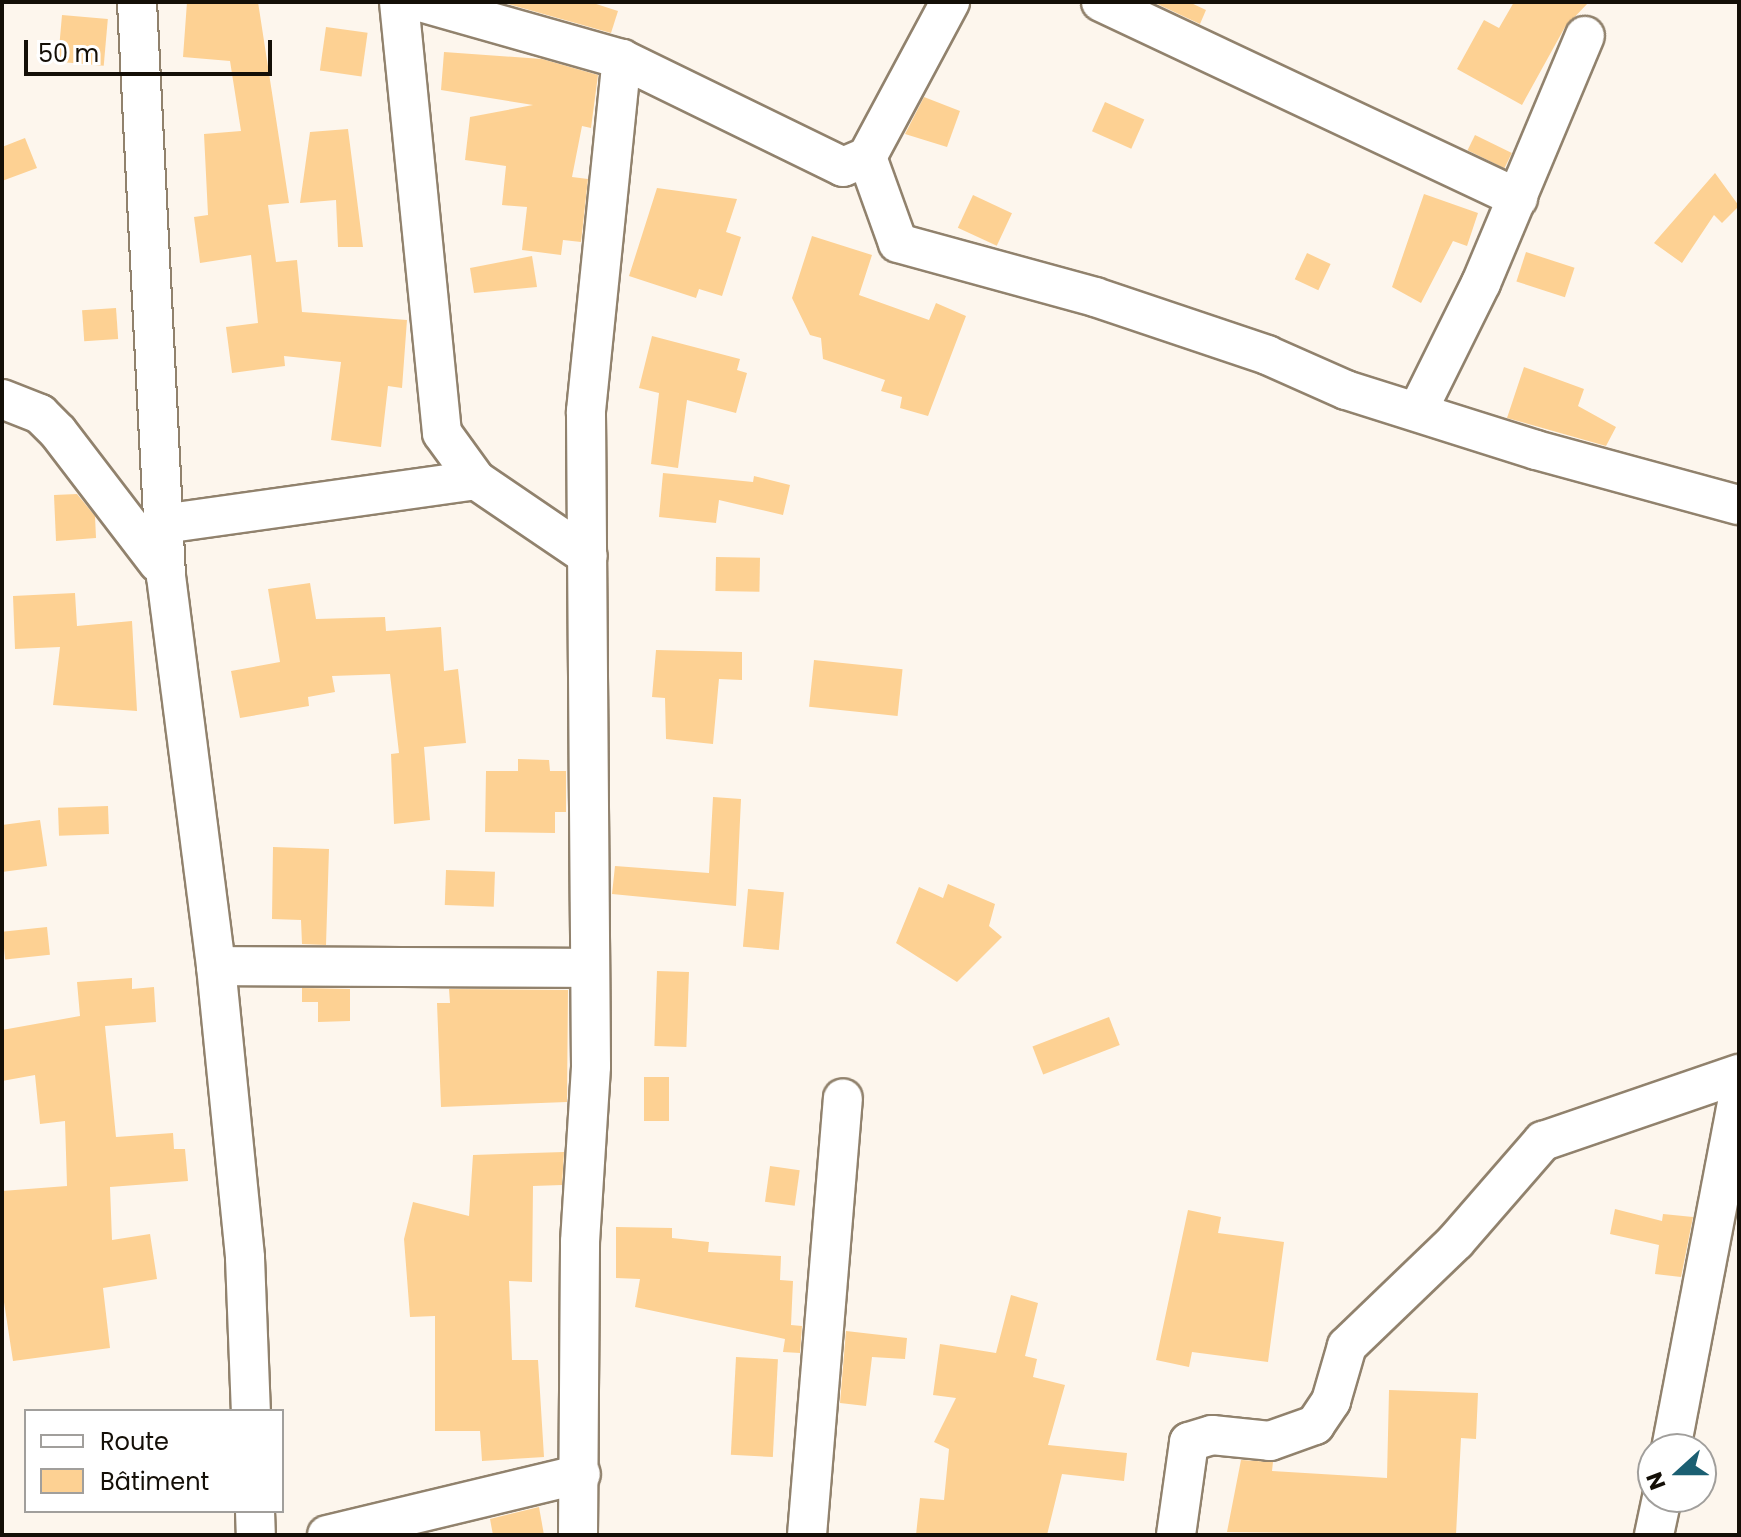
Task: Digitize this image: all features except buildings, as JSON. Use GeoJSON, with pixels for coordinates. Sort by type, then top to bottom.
{"type":"FeatureCollection","features":[{"type":"Feature","properties":{"kind":"street"},"geometry":{"type":"LineString","coordinates":[[137,2],[155,533],[166,576],[216,966],[245,1258],[251,1409]]}},
{"type":"Feature","properties":{"kind":"street"},"geometry":{"type":"LineString","coordinates":[[399,2],[436,406],[442,433],[476,480],[588,556]]}},
{"type":"Feature","properties":{"kind":"street"},"geometry":{"type":"LineString","coordinates":[[420,2],[622,59],[706,94],[828,164],[856,167],[867,157],[950,2]]}},
{"type":"Feature","properties":{"kind":"street"},"geometry":{"type":"LineString","coordinates":[[1101,2],[1518,198]]}},
{"type":"Feature","properties":{"kind":"street"},"geometry":{"type":"LineString","coordinates":[[1418,410],[1518,198],[1585,36]]}},
{"type":"Feature","properties":{"kind":"street"},"geometry":{"type":"LineString","coordinates":[[578,1535],[587,968],[590,339],[622,59]]}},
{"type":"Feature","properties":{"kind":"street"},"geometry":{"type":"LineString","coordinates":[[867,157],[898,243],[1095,297],[1418,410],[1739,505]]}},
{"type":"Feature","properties":{"kind":"street"},"geometry":{"type":"LineString","coordinates":[[2,399],[40,414],[155,533]]}},
{"type":"Feature","properties":{"kind":"street"},"geometry":{"type":"LineString","coordinates":[[155,533],[476,480]]}},
{"type":"Feature","properties":{"kind":"street"},"geometry":{"type":"LineString","coordinates":[[216,966],[587,968]]}},
{"type":"Feature","properties":{"kind":"street"},"geometry":{"type":"LineString","coordinates":[[1176,1535],[1189,1442],[1212,1435],[1270,1441],[1315,1425],[1331,1401],[1347,1346],[1456,1241],[1543,1141],[1739,1074]]}},
{"type":"Feature","properties":{"kind":"street"},"geometry":{"type":"LineString","coordinates":[[1674,1433],[1739,1091]]}},
{"type":"Feature","properties":{"kind":"street"},"geometry":{"type":"LineString","coordinates":[[807,1535],[843,1098]]}},
{"type":"Feature","properties":{"kind":"street"},"geometry":{"type":"LineString","coordinates":[[327,1535],[581,1474]]}},
{"type":"Feature","properties":{"kind":"street"},"geometry":{"type":"LineString","coordinates":[[255,1513],[256,1535]]}},
{"type":"Feature","properties":{"kind":"street"},"geometry":{"type":"LineString","coordinates":[[1654,1535],[1659,1513]]}}]}
